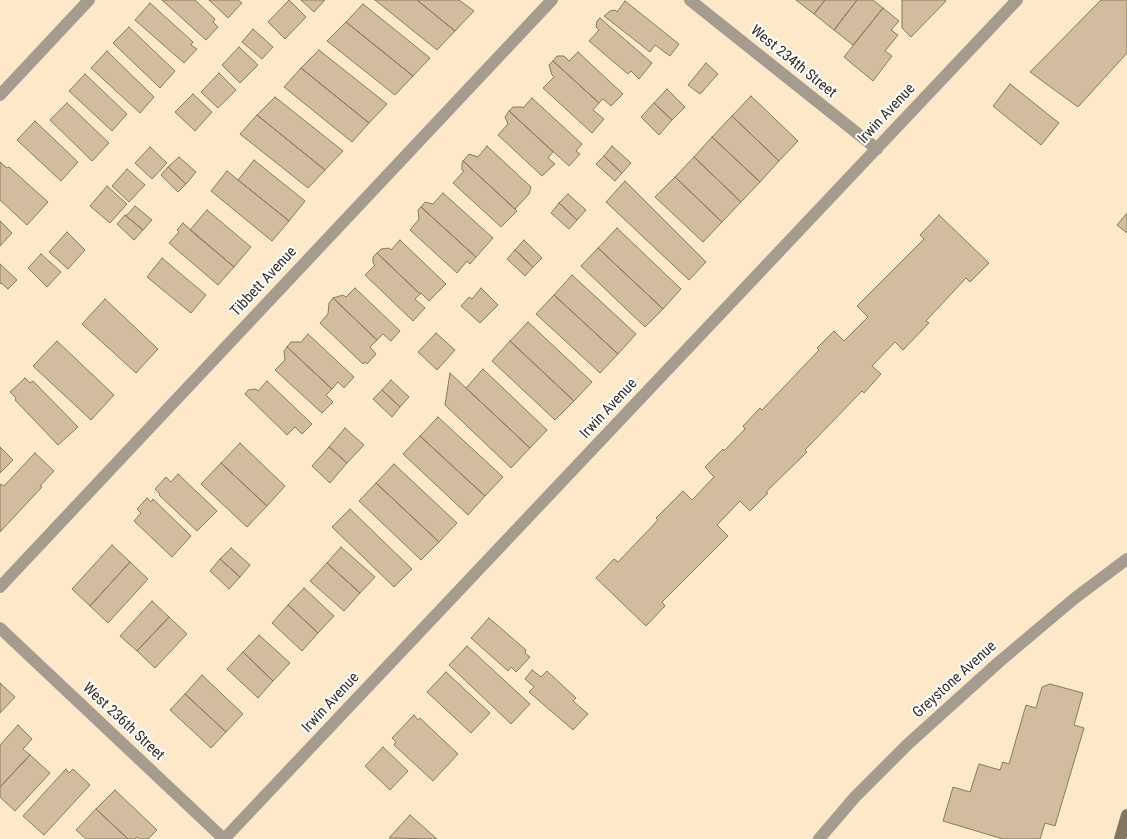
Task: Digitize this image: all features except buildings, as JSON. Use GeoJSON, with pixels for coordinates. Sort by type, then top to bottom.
{"type":"FeatureCollection","features":[{"type":"Feature","properties":{"kind":"main road"},"geometry":{"type":"LineString","coordinates":[[1120,839],[1127,815]]}},
{"type":"Feature","properties":{"kind":"street"},"geometry":{"type":"LineString","coordinates":[[0,95],[89,0]]}},
{"type":"Feature","properties":{"kind":"street","name":"Tibbett Avenue"},"geometry":{"type":"LineString","coordinates":[[0,587],[552,0]]}},
{"type":"Feature","properties":{"kind":"street","name":"West 234th Street"},"geometry":{"type":"LineString","coordinates":[[690,0],[877,149]]}},
{"type":"Feature","properties":{"kind":"street","name":"Irwin Avenue"},"geometry":{"type":"LineString","coordinates":[[224,839],[1016,0]]}},
{"type":"Feature","properties":{"kind":"street","name":"Greystone Avenue"},"geometry":{"type":"LineString","coordinates":[[819,839],[855,798],[915,737],[999,662],[1075,598],[1127,559]]}},
{"type":"Feature","properties":{"kind":"street","name":"West 236th Street"},"geometry":{"type":"LineString","coordinates":[[0,628],[224,839]]}}]}
